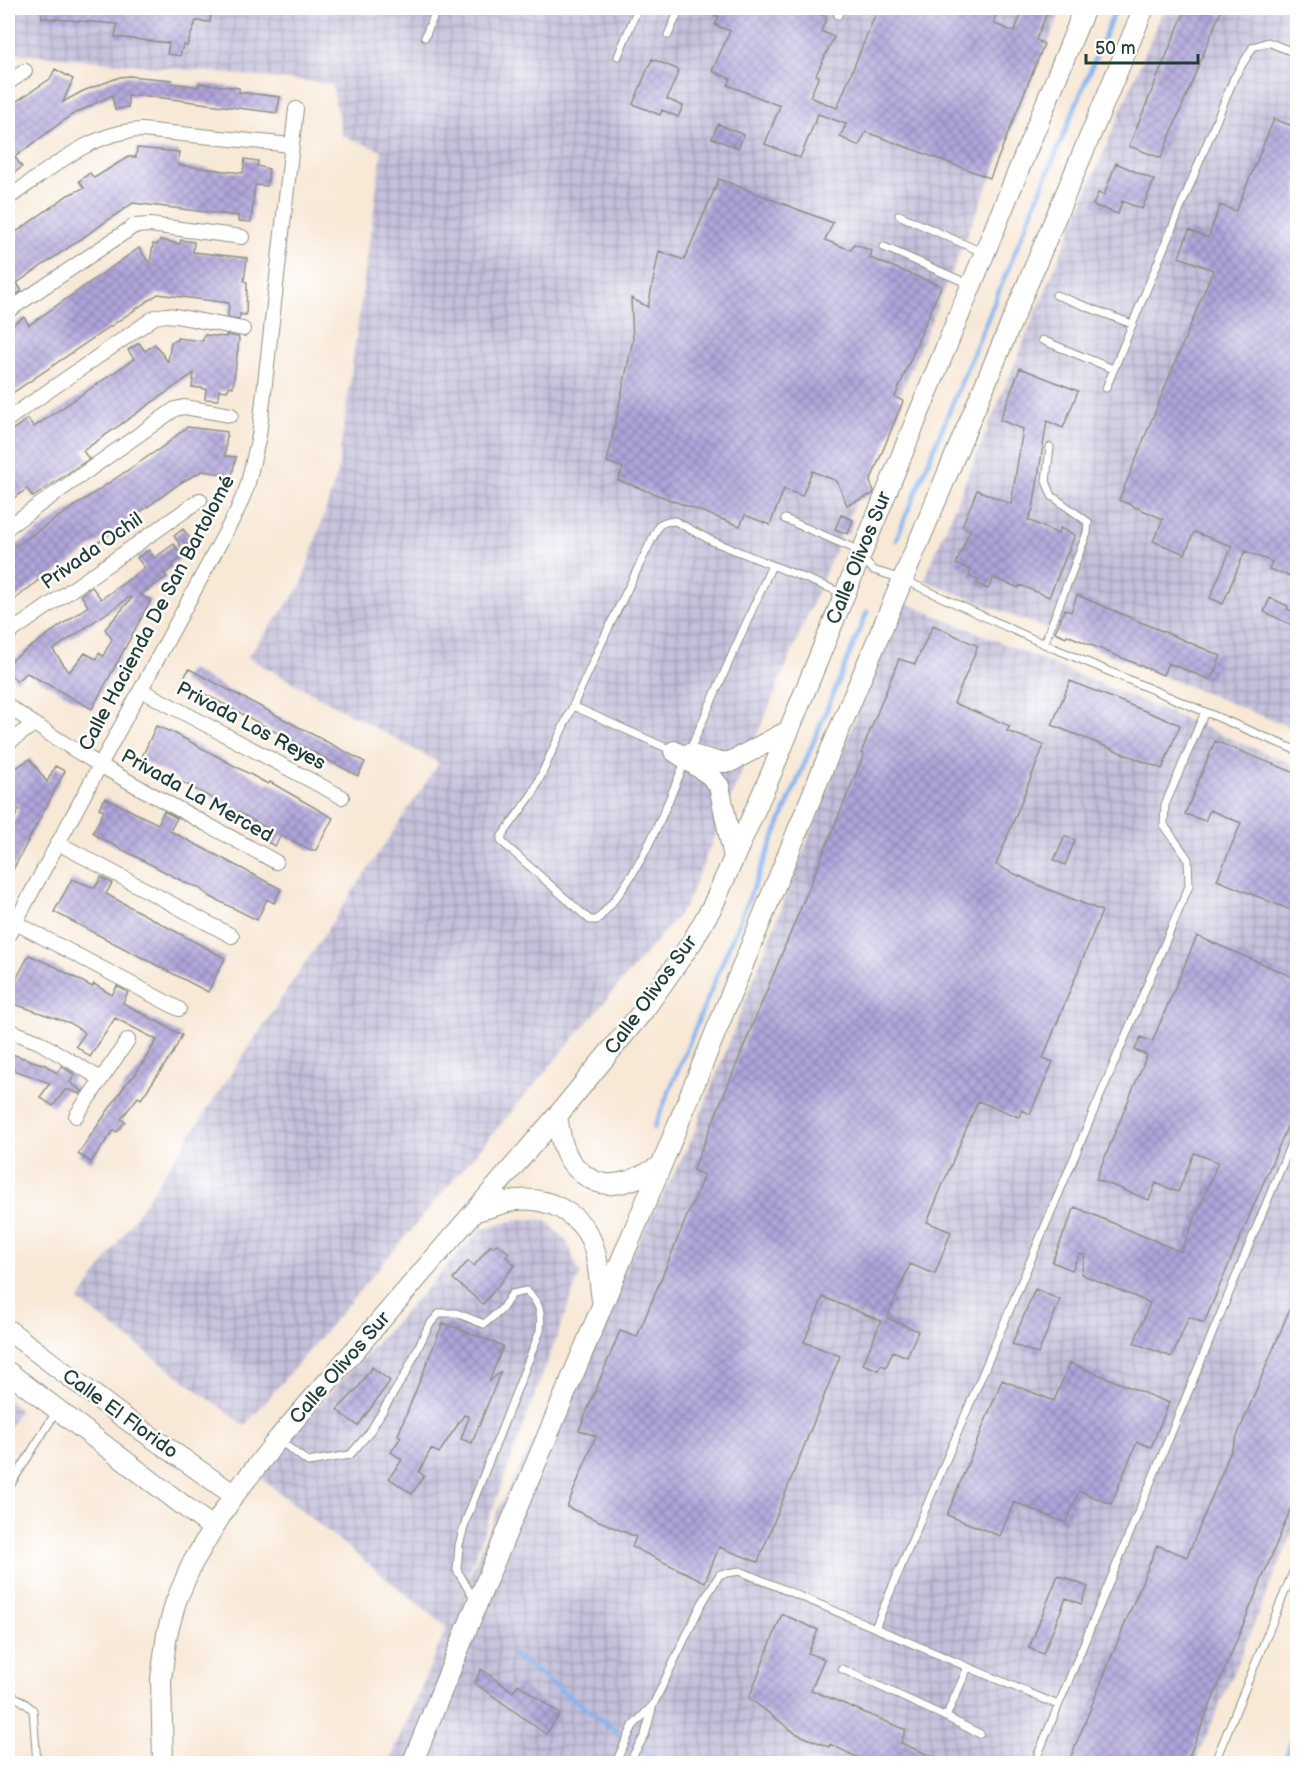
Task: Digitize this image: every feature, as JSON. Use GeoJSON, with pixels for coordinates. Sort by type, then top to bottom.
{"type":"FeatureCollection","features":[{"type":"Feature","properties":{"kind":"main road"},"geometry":{"type":"LineString","coordinates":[[412,1764],[476,1604],[661,1166],[902,579],[1144,8]]}},
{"type":"Feature","properties":{"kind":"main road","name":"Calle Olivos Sur"},"geometry":{"type":"LineString","coordinates":[[163,1764],[161,1678],[167,1634],[176,1601],[192,1564],[234,1495],[278,1439],[557,1116],[670,975],[713,905],[788,731],[1082,12]]}},
{"type":"Feature","properties":{"kind":"main road"},"geometry":{"type":"LineString","coordinates":[[683,755],[717,762],[730,762],[788,731]]}},
{"type":"Feature","properties":{"kind":"main road"},"geometry":{"type":"LineString","coordinates":[[683,755],[710,775],[719,786],[734,858]]}},
{"type":"Feature","properties":{"kind":"main road"},"geometry":{"type":"LineString","coordinates":[[719,786],[730,762]]}},
{"type":"Feature","properties":{"kind":"main road"},"geometry":{"type":"LineString","coordinates":[[557,1116],[563,1146],[569,1160],[580,1172],[592,1179],[611,1185],[633,1180],[661,1166]]}},
{"type":"Feature","properties":{"kind":"main road"},"geometry":{"type":"LineString","coordinates":[[476,1211],[516,1200],[537,1200],[554,1204],[576,1220],[590,1239],[597,1259],[602,1303]]}},
{"type":"Feature","properties":{"kind":"main road","name":"Calle El Florido"},"geometry":{"type":"LineString","coordinates":[[8,1330],[123,1417],[234,1495]]}},
{"type":"Feature","properties":{"kind":"main road","name":"Calle El Florido"},"geometry":{"type":"LineString","coordinates":[[8,1372],[213,1528]]}},
{"type":"Feature","properties":{"kind":"street"},"geometry":{"type":"LineString","coordinates":[[8,83],[25,71]]}},
{"type":"Feature","properties":{"kind":"street","name":"Calle Hacienda De San Bartolomé"},"geometry":{"type":"LineString","coordinates":[[8,936],[237,511],[247,487],[259,436],[296,109]]}},
{"type":"Feature","properties":{"kind":"street"},"geometry":{"type":"LineString","coordinates":[[8,198],[84,147],[104,136],[124,130],[291,145]]}},
{"type":"Feature","properties":{"kind":"street"},"geometry":{"type":"LineString","coordinates":[[8,311],[134,226],[150,225],[242,237]]}},
{"type":"Feature","properties":{"kind":"street"},"geometry":{"type":"LineString","coordinates":[[8,419],[155,317],[176,316],[243,329]]}},
{"type":"Feature","properties":{"kind":"street"},"geometry":{"type":"LineString","coordinates":[[8,527],[175,409],[184,407],[231,415]]}},
{"type":"Feature","properties":{"kind":"street","name":"Privada Ochil"},"geometry":{"type":"LineString","coordinates":[[8,634],[200,500]]}},
{"type":"Feature","properties":{"kind":"street","name":"Privada Los Reyes"},"geometry":{"type":"LineString","coordinates":[[141,690],[342,797]]}},
{"type":"Feature","properties":{"kind":"street","name":"Privada La Merced"},"geometry":{"type":"LineString","coordinates":[[8,706],[100,765],[276,862]]}},
{"type":"Feature","properties":{"kind":"street"},"geometry":{"type":"LineString","coordinates":[[8,742],[34,724]]}},
{"type":"Feature","properties":{"kind":"street"},"geometry":{"type":"LineString","coordinates":[[58,843],[232,936]]}},
{"type":"Feature","properties":{"kind":"street"},"geometry":{"type":"LineString","coordinates":[[15,923],[179,1009]]}},
{"type":"Feature","properties":{"kind":"street"},"geometry":{"type":"LineString","coordinates":[[8,1029],[39,1041],[101,1079]]}},
{"type":"Feature","properties":{"kind":"street"},"geometry":{"type":"LineString","coordinates":[[76,1116],[128,1040]]}},
{"type":"Feature","properties":{"kind":"lane"},"geometry":{"type":"LineString","coordinates":[[425,38],[437,8]]}},
{"type":"Feature","properties":{"kind":"lane"},"geometry":{"type":"LineString","coordinates":[[618,56],[638,8]]}},
{"type":"Feature","properties":{"kind":"lane"},"geometry":{"type":"LineString","coordinates":[[668,35],[680,8]]}},
{"type":"Feature","properties":{"kind":"lane"},"geometry":{"type":"LineString","coordinates":[[1106,387],[1234,78],[1253,46],[1268,42],[1298,54]]}},
{"type":"Feature","properties":{"kind":"lane"},"geometry":{"type":"LineString","coordinates":[[899,215],[984,253]]}},
{"type":"Feature","properties":{"kind":"lane"},"geometry":{"type":"LineString","coordinates":[[884,247],[971,285]]}},
{"type":"Feature","properties":{"kind":"lane"},"geometry":{"type":"LineString","coordinates":[[1056,295],[1132,324]]}},
{"type":"Feature","properties":{"kind":"lane"},"geometry":{"type":"LineString","coordinates":[[1042,339],[1113,369]]}},
{"type":"Feature","properties":{"kind":"lane"},"geometry":{"type":"LineString","coordinates":[[1044,644],[1087,533],[1088,522],[1052,496],[1046,481],[1050,447]]}},
{"type":"Feature","properties":{"kind":"lane"},"geometry":{"type":"LineString","coordinates":[[785,519],[853,548],[873,570],[902,579],[1044,644],[1298,751]]}},
{"type":"Feature","properties":{"kind":"lane"},"geometry":{"type":"LineString","coordinates":[[772,565],[683,755],[644,857],[631,879],[597,920],[590,920],[501,841],[502,836],[533,793],[659,525],[675,521],[712,541],[772,565],[844,594]]}},
{"type":"Feature","properties":{"kind":"lane"},"geometry":{"type":"LineString","coordinates":[[573,706],[683,755]]}},
{"type":"Feature","properties":{"kind":"lane"},"geometry":{"type":"LineString","coordinates":[[875,1628],[1189,886],[1188,859],[1164,825],[1164,805],[1204,712]]}},
{"type":"Feature","properties":{"kind":"lane"},"geometry":{"type":"LineString","coordinates":[[1034,1764],[1298,1127]]}},
{"type":"Feature","properties":{"kind":"lane"},"geometry":{"type":"LineString","coordinates":[[278,1439],[308,1462],[350,1455],[369,1433],[406,1372],[429,1324],[440,1313],[456,1314],[484,1324],[501,1310],[512,1294],[526,1291],[536,1298],[542,1314],[540,1330],[466,1520],[459,1545],[457,1570],[476,1604]]}},
{"type":"Feature","properties":{"kind":"lane"},"geometry":{"type":"LineString","coordinates":[[8,1489],[57,1410]]}},
{"type":"Feature","properties":{"kind":"lane"},"geometry":{"type":"LineString","coordinates":[[1214,1764],[1298,1560]]}},
{"type":"Feature","properties":{"kind":"lane"},"geometry":{"type":"LineString","coordinates":[[630,1761],[645,1735],[652,1705],[701,1605],[720,1574],[740,1571],[1058,1705]]}},
{"type":"Feature","properties":{"kind":"lane"},"geometry":{"type":"LineString","coordinates":[[946,1717],[968,1667]]}},
{"type":"Feature","properties":{"kind":"lane"},"geometry":{"type":"LineString","coordinates":[[842,1669],[980,1734]]}},
{"type":"Feature","properties":{"kind":"lane"},"geometry":{"type":"LineString","coordinates":[[8,1696],[23,1702],[33,1710],[37,1763],[8,1764]]}},
{"type":"Feature","properties":{"kind":"lane"},"geometry":{"type":"LineString","coordinates":[[615,1764],[633,1726],[652,1705]]}},
{"type":"Feature","properties":{"kind":"shaded area"},"geometry":{"type":"Polygon","coordinates":[[[8,8],[1060,8],[1057,21],[685,907],[245,1426],[79,1301],[439,763],[247,657],[301,586],[337,475],[382,151],[342,135],[332,84],[8,52],[8,8]]]}},
{"type":"Feature","properties":{"kind":"shaded area"},"geometry":{"type":"Polygon","coordinates":[[[1164,8],[1297,8],[1297,730],[924,580],[1164,8]]]}},
{"type":"Feature","properties":{"kind":"shaded area"},"geometry":{"type":"Polygon","coordinates":[[[901,601],[1297,766],[1297,1522],[1195,1763],[389,1763],[447,1627],[256,1474],[480,1230],[520,1219],[546,1220],[567,1242],[580,1274],[455,1610],[499,1507],[690,1143],[901,601]]]}},
{"type":"Feature","properties":{"kind":"shaded area"},"geometry":{"type":"Polygon","coordinates":[[[8,1400],[19,1410],[8,1429],[8,1400]]]}},
{"type":"Feature","properties":{"kind":"building"},"geometry":{"type":"Polygon","coordinates":[[[41,8],[212,8],[210,22],[196,21],[187,46],[183,45],[180,56],[167,54],[169,43],[115,37],[117,24],[42,18],[41,8]]]}},
{"type":"Feature","properties":{"kind":"building"},"geometry":{"type":"Polygon","coordinates":[[[697,8],[819,8],[817,12],[827,17],[821,31],[834,37],[816,75],[819,76],[810,97],[837,108],[878,8],[999,8],[993,23],[1014,32],[1024,8],[1049,8],[1036,40],[1044,44],[990,178],[866,132],[859,146],[840,137],[846,124],[818,114],[800,158],[765,144],[780,106],[728,85],[731,79],[712,71],[730,31],[715,25],[719,17],[697,8]]]}},
{"type":"Feature","properties":{"kind":"building"},"geometry":{"type":"Polygon","coordinates":[[[1186,8],[1222,8],[1161,158],[1129,146],[1186,8]]]}},
{"type":"Feature","properties":{"kind":"building"},"geometry":{"type":"Polygon","coordinates":[[[652,59],[679,70],[667,99],[683,106],[678,117],[662,110],[660,115],[633,104],[652,59]]]}},
{"type":"Feature","properties":{"kind":"building"},"geometry":{"type":"Polygon","coordinates":[[[55,69],[73,79],[63,102],[83,91],[120,77],[129,76],[172,80],[172,83],[199,87],[199,83],[239,88],[239,92],[280,97],[277,113],[141,95],[128,96],[128,107],[115,110],[112,95],[70,116],[15,157],[22,167],[8,177],[8,133],[16,127],[8,122],[8,107],[50,79],[55,69]]]}},
{"type":"Feature","properties":{"kind":"building"},"geometry":{"type":"Polygon","coordinates":[[[1274,119],[1298,128],[1298,579],[1269,569],[1272,562],[1245,551],[1223,604],[1210,598],[1232,546],[1194,532],[1185,554],[1153,541],[1163,519],[1119,500],[1213,270],[1179,257],[1189,230],[1208,238],[1220,205],[1236,211],[1274,119]]]}},
{"type":"Feature","properties":{"kind":"building"},"geometry":{"type":"Polygon","coordinates":[[[718,124],[744,135],[738,148],[712,138],[718,124]]]}},
{"type":"Feature","properties":{"kind":"building"},"geometry":{"type":"Polygon","coordinates":[[[137,148],[179,152],[178,165],[243,173],[245,159],[258,161],[257,166],[269,169],[267,186],[255,185],[251,222],[238,221],[238,216],[133,203],[17,283],[22,291],[8,300],[8,238],[68,195],[84,188],[79,181],[90,173],[94,178],[128,157],[136,157],[137,148]]]}},
{"type":"Feature","properties":{"kind":"building"},"geometry":{"type":"Polygon","coordinates":[[[1116,163],[1154,180],[1142,209],[1122,201],[1118,214],[1093,205],[1098,193],[1104,195],[1116,163]]]}},
{"type":"Feature","properties":{"kind":"building"},"geometry":{"type":"Polygon","coordinates":[[[719,179],[833,223],[825,240],[851,250],[854,244],[872,251],[870,258],[941,286],[895,397],[903,401],[870,482],[873,494],[847,505],[837,481],[812,471],[802,496],[784,489],[770,525],[745,515],[740,526],[618,480],[623,468],[607,462],[633,340],[631,298],[648,307],[659,251],[684,260],[719,179]]]}},
{"type":"Feature","properties":{"kind":"building"},"geometry":{"type":"Polygon","coordinates":[[[160,240],[180,244],[181,240],[194,242],[193,252],[247,258],[244,281],[247,282],[246,315],[240,314],[239,319],[228,317],[229,303],[158,294],[8,396],[8,328],[24,317],[29,325],[139,248],[150,264],[153,244],[157,245],[160,240]]]}},
{"type":"Feature","properties":{"kind":"building"},"geometry":{"type":"Polygon","coordinates":[[[204,335],[226,337],[226,335],[239,339],[233,387],[230,386],[227,391],[219,390],[218,400],[205,399],[206,389],[192,387],[194,373],[83,451],[89,459],[33,497],[27,489],[8,502],[8,433],[28,419],[34,427],[134,359],[128,350],[139,343],[145,351],[155,344],[168,362],[171,342],[177,338],[203,341],[204,335]]]}},
{"type":"Feature","properties":{"kind":"building"},"geometry":{"type":"Polygon","coordinates":[[[1020,368],[1078,391],[1063,428],[1047,421],[1033,509],[1028,520],[1058,534],[1060,528],[1075,535],[1049,597],[1020,585],[1019,588],[994,578],[988,589],[977,584],[978,580],[969,576],[971,570],[956,564],[970,530],[962,526],[977,490],[1011,504],[1023,429],[1000,420],[1020,368]]]}},
{"type":"Feature","properties":{"kind":"building"},"geometry":{"type":"Polygon","coordinates":[[[187,427],[227,432],[225,456],[236,457],[232,475],[202,471],[182,482],[43,582],[40,579],[8,605],[8,557],[11,555],[8,551],[165,445],[187,427]]]}},
{"type":"Feature","properties":{"kind":"building"},"geometry":{"type":"Polygon","coordinates":[[[841,515],[853,520],[848,534],[835,529],[841,515]]]}},
{"type":"Feature","properties":{"kind":"building"},"geometry":{"type":"Polygon","coordinates":[[[183,529],[192,541],[182,548],[174,536],[183,529]]]}},
{"type":"Feature","properties":{"kind":"building"},"geometry":{"type":"Polygon","coordinates":[[[174,544],[183,557],[164,574],[167,577],[140,595],[151,600],[92,709],[27,673],[16,681],[8,671],[8,663],[88,606],[81,595],[92,587],[101,599],[145,568],[137,558],[149,550],[154,558],[174,544]],[[130,597],[53,650],[69,672],[85,653],[96,659],[99,653],[103,656],[112,639],[105,629],[132,598],[130,597]]]}},
{"type":"Feature","properties":{"kind":"building"},"geometry":{"type":"Polygon","coordinates":[[[1077,595],[1221,656],[1211,680],[1168,663],[1163,675],[1055,632],[1065,609],[1071,612],[1077,595]]]}},
{"type":"Feature","properties":{"kind":"building"},"geometry":{"type":"Polygon","coordinates":[[[1270,598],[1288,606],[1287,609],[1298,614],[1294,626],[1264,612],[1270,598]]]}},
{"type":"Feature","properties":{"kind":"building"},"geometry":{"type":"Polygon","coordinates":[[[933,625],[978,646],[954,703],[1010,726],[1007,731],[1044,745],[996,865],[1102,911],[1043,1058],[1053,1062],[1030,1114],[1022,1110],[1019,1117],[978,1101],[927,1222],[951,1232],[935,1274],[910,1264],[887,1318],[918,1331],[907,1357],[893,1351],[886,1367],[881,1365],[878,1370],[863,1364],[881,1321],[823,1297],[804,1342],[840,1356],[758,1562],[719,1547],[705,1582],[632,1547],[636,1537],[567,1507],[596,1436],[579,1430],[620,1331],[637,1337],[704,1175],[693,1170],[864,754],[861,753],[899,659],[915,664],[933,625]]]}},
{"type":"Feature","properties":{"kind":"building"},"geometry":{"type":"Polygon","coordinates":[[[189,669],[365,762],[358,776],[184,683],[182,681],[189,669]]]}},
{"type":"Feature","properties":{"kind":"building"},"geometry":{"type":"Polygon","coordinates":[[[1070,681],[1180,725],[1162,769],[1052,725],[1070,681]]]}},
{"type":"Feature","properties":{"kind":"building"},"geometry":{"type":"Polygon","coordinates":[[[156,726],[174,733],[268,784],[270,782],[333,818],[316,850],[311,850],[281,835],[275,846],[263,840],[269,829],[143,761],[141,759],[156,726]]]}},
{"type":"Feature","properties":{"kind":"building"},"geometry":{"type":"Polygon","coordinates":[[[1215,741],[1298,774],[1298,913],[1217,880],[1241,823],[1210,810],[1205,821],[1185,814],[1215,741]]]}},
{"type":"Feature","properties":{"kind":"building"},"geometry":{"type":"Polygon","coordinates":[[[30,759],[47,782],[55,766],[65,771],[8,879],[8,830],[19,810],[8,793],[8,776],[9,772],[30,759]]]}},
{"type":"Feature","properties":{"kind":"building"},"geometry":{"type":"Polygon","coordinates":[[[105,798],[158,824],[164,811],[177,818],[170,831],[281,889],[274,903],[267,899],[257,920],[211,897],[198,887],[98,837],[93,832],[104,811],[99,808],[105,798]]]}},
{"type":"Feature","properties":{"kind":"building"},"geometry":{"type":"Polygon","coordinates":[[[1065,836],[1075,840],[1065,865],[1054,860],[1065,836]]]}},
{"type":"Feature","properties":{"kind":"building"},"geometry":{"type":"Polygon","coordinates":[[[101,877],[112,883],[106,894],[225,958],[208,992],[54,912],[72,879],[95,888],[101,877]]]}},
{"type":"Feature","properties":{"kind":"building"},"geometry":{"type":"Polygon","coordinates":[[[1197,936],[1298,979],[1298,1101],[1204,1323],[1189,1317],[1172,1357],[1134,1343],[1150,1303],[1081,1274],[1085,1255],[1079,1254],[1072,1270],[1052,1262],[1075,1207],[1181,1252],[1218,1162],[1194,1153],[1178,1192],[1156,1183],[1149,1200],[1096,1179],[1147,1055],[1135,1050],[1141,1037],[1152,1042],[1197,936]]]}},
{"type":"Feature","properties":{"kind":"building"},"geometry":{"type":"Polygon","coordinates":[[[29,955],[92,987],[94,984],[112,995],[117,986],[128,992],[123,1003],[182,1035],[173,1053],[141,1099],[138,1097],[121,1119],[125,1122],[117,1132],[114,1130],[91,1162],[78,1154],[126,1084],[135,1075],[157,1040],[115,1018],[90,1057],[76,1046],[85,1033],[70,1023],[8,1002],[8,985],[12,987],[29,955]]]}},
{"type":"Feature","properties":{"kind":"building"},"geometry":{"type":"Polygon","coordinates":[[[8,1053],[45,1065],[57,1073],[62,1066],[75,1075],[70,1082],[82,1091],[80,1094],[66,1089],[53,1106],[40,1097],[50,1083],[8,1068],[8,1053]]]}},
{"type":"Feature","properties":{"kind":"building"},"geometry":{"type":"Polygon","coordinates":[[[497,1244],[509,1253],[506,1257],[515,1265],[483,1304],[453,1279],[468,1261],[474,1266],[490,1246],[497,1244]]]}},
{"type":"Feature","properties":{"kind":"building"},"geometry":{"type":"Polygon","coordinates":[[[1035,1289],[1060,1300],[1038,1354],[1012,1344],[1035,1289]]]}},
{"type":"Feature","properties":{"kind":"building"},"geometry":{"type":"Polygon","coordinates":[[[1298,1289],[1298,1491],[1186,1764],[1068,1764],[1157,1545],[1187,1557],[1298,1289]]]}},
{"type":"Feature","properties":{"kind":"building"},"geometry":{"type":"Polygon","coordinates":[[[443,1323],[503,1346],[489,1382],[501,1371],[472,1443],[461,1439],[469,1417],[464,1415],[439,1453],[431,1449],[419,1472],[424,1476],[412,1494],[389,1478],[402,1460],[391,1452],[401,1437],[398,1435],[443,1323]]]}},
{"type":"Feature","properties":{"kind":"building"},"geometry":{"type":"Polygon","coordinates":[[[1070,1363],[1169,1403],[1151,1447],[1137,1442],[1111,1504],[1079,1491],[1066,1523],[1014,1502],[1000,1536],[947,1515],[1002,1380],[1054,1401],[1070,1363]]]}},
{"type":"Feature","properties":{"kind":"building"},"geometry":{"type":"Polygon","coordinates":[[[372,1367],[390,1381],[358,1426],[337,1410],[358,1388],[372,1367]]]}},
{"type":"Feature","properties":{"kind":"building"},"geometry":{"type":"Polygon","coordinates":[[[1058,1575],[1088,1587],[1081,1604],[1066,1598],[1043,1654],[1029,1648],[1058,1575]]]}},
{"type":"Feature","properties":{"kind":"building"},"geometry":{"type":"Polygon","coordinates":[[[782,1614],[818,1630],[808,1653],[824,1659],[811,1690],[906,1730],[901,1743],[950,1764],[871,1764],[830,1744],[829,1747],[795,1733],[749,1698],[782,1614]]]}},
{"type":"Feature","properties":{"kind":"building"},"geometry":{"type":"Polygon","coordinates":[[[481,1669],[513,1692],[518,1684],[560,1714],[546,1734],[475,1683],[481,1669]]]}},
{"type":"Feature","properties":{"kind":"waterway"},"geometry":{"type":"LineString","coordinates":[[896,540],[1116,8]]}},
{"type":"Feature","properties":{"kind":"waterway"},"geometry":{"type":"LineString","coordinates":[[654,1128],[867,612]]}},
{"type":"Feature","properties":{"kind":"waterway"},"geometry":{"type":"LineString","coordinates":[[513,1655],[661,1764]]}},
{"type":"Feature","properties":{"kind":"waterway"},"geometry":{"type":"LineString","coordinates":[[1282,1764],[1298,1727]]}}]}
